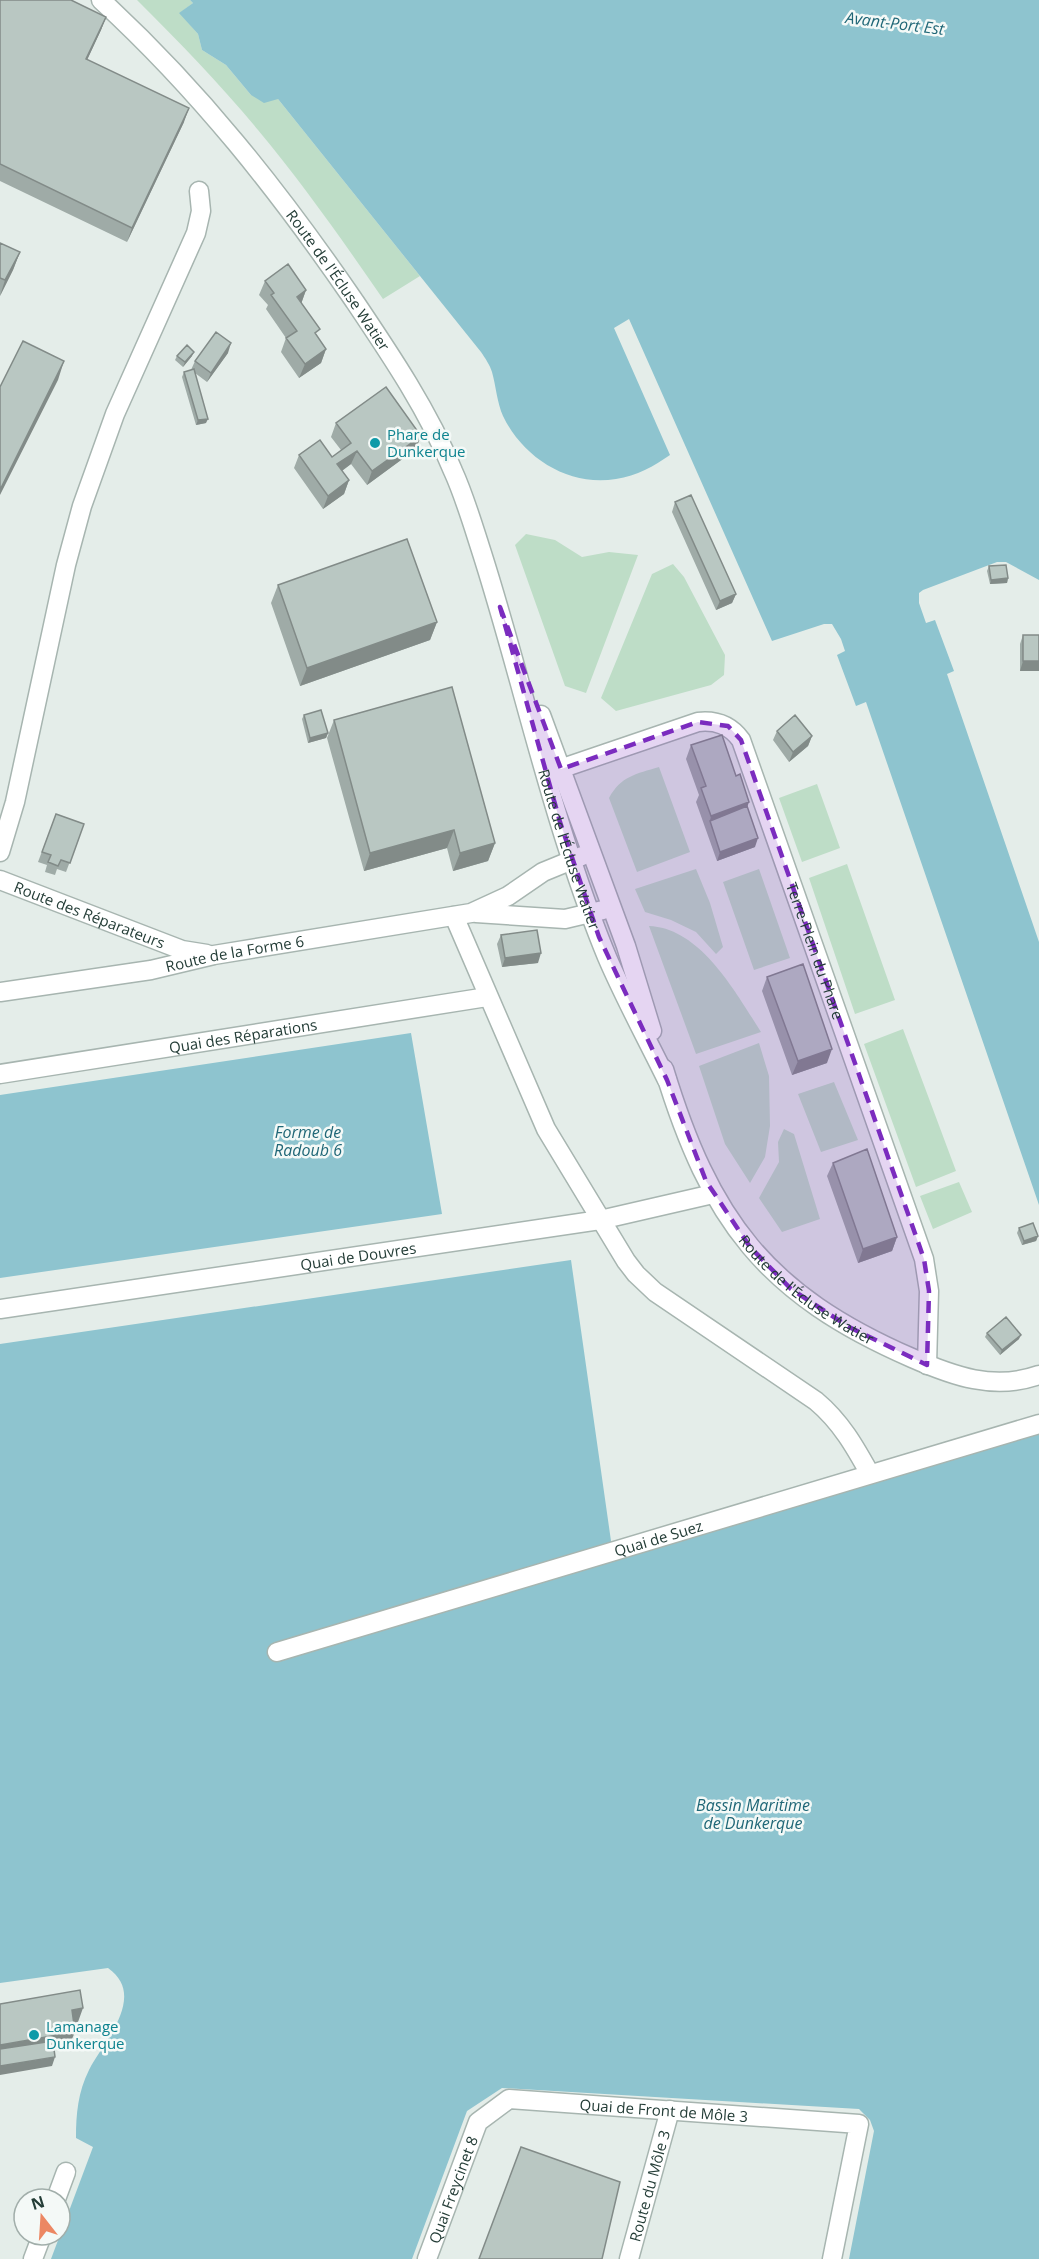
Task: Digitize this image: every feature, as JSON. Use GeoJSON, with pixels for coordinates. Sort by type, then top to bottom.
{"type":"FeatureCollection","features":[{"type":"Feature","properties":{"kind":"street","name":"Route de l'Écluse Watier"},"geometry":{"type":"LineString","coordinates":[[101,0],[164,61],[237,142],[306,231],[384,346],[424,411],[454,472],[554,771],[592,853],[634,971],[667,1080],[693,1152],[713,1194],[750,1247],[791,1289],[849,1328],[927,1365],[955,1375],[983,1382],[1009,1382],[1039,1376]]}},
{"type":"Feature","properties":{"kind":"street"},"geometry":{"type":"LineString","coordinates":[[0,852],[15,802],[66,565],[82,506],[115,414],[200,220],[200,191]]}},
{"type":"Feature","properties":{"kind":"street","name":"Terre-Plein du Phare"},"geometry":{"type":"LineString","coordinates":[[554,771],[698,722],[719,722],[735,731],[741,740],[924,1259],[929,1291],[927,1365]]}},
{"type":"Feature","properties":{"kind":"street","name":"Route de l'Écluse Watier"},"geometry":{"type":"LineString","coordinates":[[554,771],[572,860],[591,913],[613,971],[667,1080]]}},
{"type":"Feature","properties":{"kind":"street","name":"Route de la Forme 6"},"geometry":{"type":"LineString","coordinates":[[463,914],[508,896],[543,872],[592,853]]}},
{"type":"Feature","properties":{"kind":"street","name":"Route des Réparateurs"},"geometry":{"type":"LineString","coordinates":[[0,880],[182,950],[214,955]]}},
{"type":"Feature","properties":{"kind":"street","name":"Route de la Forme 6"},"geometry":{"type":"LineString","coordinates":[[0,992],[151,970],[214,955],[463,914],[565,919],[612,907]]}},
{"type":"Feature","properties":{"kind":"street"},"geometry":{"type":"LineString","coordinates":[[463,914],[487,997],[546,1129],[626,1261],[645,1284],[830,1413],[849,1437],[870,1474]]}},
{"type":"Feature","properties":{"kind":"street","name":"Quai des Réparations"},"geometry":{"type":"LineString","coordinates":[[0,1074],[487,997]]}},
{"type":"Feature","properties":{"kind":"street","name":"Quai de Douvres"},"geometry":{"type":"LineString","coordinates":[[0,1309],[600,1220],[713,1194]]}},
{"type":"Feature","properties":{"kind":"street","name":"Quai de Suez"},"geometry":{"type":"LineString","coordinates":[[278,1653],[1039,1424]]}},
{"type":"Feature","properties":{"kind":"street","name":"Quai de Front de Môle 3"},"geometry":{"type":"LineString","coordinates":[[478,2122],[509,2099],[859,2124],[832,2259]]}},
{"type":"Feature","properties":{"kind":"street","name":"Route du Môle 3"},"geometry":{"type":"LineString","coordinates":[[629,2259],[670,2110]]}},
{"type":"Feature","properties":{"kind":"street","name":"Quai Freycinet 8"},"geometry":{"type":"LineString","coordinates":[[427,2259],[478,2122]]}},
{"type":"Feature","properties":{"kind":"street"},"geometry":{"type":"LineString","coordinates":[[60,2187],[66,2172]]}},
{"type":"Feature","properties":{"kind":"highlighted area"},"geometry":{"type":"Polygon","coordinates":[[[500,607],[561,769],[698,722],[728,726],[741,740],[924,1259],[929,1291],[927,1365],[849,1327],[791,1289],[750,1247],[706,1181],[667,1080],[599,937],[560,822],[500,607]]]}},
{"type":"Feature","properties":{"kind":"green space"},"geometry":{"type":"Polygon","coordinates":[[[137,0],[190,0],[193,3],[180,13],[198,34],[202,50],[226,65],[251,95],[278,99],[420,276],[383,299],[275,150],[229,96],[137,0]]]}},
{"type":"Feature","properties":{"kind":"green space"},"geometry":{"type":"Polygon","coordinates":[[[526,534],[555,540],[582,557],[609,552],[638,555],[586,693],[565,686],[515,545],[526,534]]]}},
{"type":"Feature","properties":{"kind":"green space"},"geometry":{"type":"Polygon","coordinates":[[[673,564],[684,577],[725,655],[724,675],[711,685],[616,711],[601,698],[652,574],[673,564]]]}},
{"type":"Feature","properties":{"kind":"green space"},"geometry":{"type":"Polygon","coordinates":[[[659,767],[690,852],[637,872],[609,798],[624,780],[659,767]]]}},
{"type":"Feature","properties":{"kind":"green space"},"geometry":{"type":"Polygon","coordinates":[[[817,784],[840,848],[802,862],[779,798],[817,784]]]}},
{"type":"Feature","properties":{"kind":"green space"},"geometry":{"type":"Polygon","coordinates":[[[847,864],[895,1000],[855,1014],[809,878],[847,864]]]}},
{"type":"Feature","properties":{"kind":"green space"},"geometry":{"type":"Polygon","coordinates":[[[696,869],[710,903],[723,947],[716,954],[696,932],[671,920],[645,912],[635,889],[696,869]]]}},
{"type":"Feature","properties":{"kind":"green space"},"geometry":{"type":"Polygon","coordinates":[[[759,869],[790,958],[754,970],[723,882],[759,869]]]}},
{"type":"Feature","properties":{"kind":"green space"},"geometry":{"type":"Polygon","coordinates":[[[649,926],[668,930],[685,938],[701,950],[728,982],[761,1032],[696,1054],[649,926]]]}},
{"type":"Feature","properties":{"kind":"green space"},"geometry":{"type":"Polygon","coordinates":[[[903,1029],[956,1171],[916,1187],[864,1044],[903,1029]]]}},
{"type":"Feature","properties":{"kind":"green space"},"geometry":{"type":"Polygon","coordinates":[[[759,1043],[769,1076],[770,1126],[765,1157],[750,1183],[725,1144],[699,1066],[759,1043]]]}},
{"type":"Feature","properties":{"kind":"green space"},"geometry":{"type":"Polygon","coordinates":[[[834,1082],[858,1140],[821,1152],[798,1094],[834,1082]]]}},
{"type":"Feature","properties":{"kind":"green space"},"geometry":{"type":"Polygon","coordinates":[[[784,1129],[794,1134],[820,1219],[782,1232],[759,1198],[779,1162],[778,1142],[784,1129]]]}},
{"type":"Feature","properties":{"kind":"green space"},"geometry":{"type":"Polygon","coordinates":[[[959,1182],[972,1212],[933,1229],[920,1196],[959,1182]]]}},
{"type":"Feature","properties":{"kind":"water","name":"Avant-Port Est"},"geometry":{"type":"Polygon","coordinates":[[[190,0],[1039,0],[1039,580],[1006,562],[997,562],[923,590],[919,593],[919,603],[926,623],[935,620],[954,671],[947,674],[1039,942],[1039,1205],[866,702],[856,706],[837,655],[845,651],[841,639],[832,624],[824,624],[772,641],[629,319],[614,328],[670,455],[645,470],[616,479],[598,480],[565,474],[549,466],[522,445],[503,416],[491,369],[481,352],[278,99],[264,103],[251,95],[226,65],[202,50],[198,34],[179,13],[193,3],[190,0]]]}},
{"type":"Feature","properties":{"kind":"water","name":"Forme de Radoub 6"},"geometry":{"type":"Polygon","coordinates":[[[411,1033],[442,1214],[0,1278],[0,1095],[411,1033]]]}},
{"type":"Feature","properties":{"kind":"water","name":"Bassin Maritime de Dunkerque"},"geometry":{"type":"Polygon","coordinates":[[[571,1260],[612,1548],[269,1649],[270,1659],[1039,1429],[1039,2259],[849,2259],[874,2131],[870,2120],[859,2109],[502,2088],[467,2111],[412,2259],[51,2259],[56,2247],[72,2247],[72,2203],[93,2147],[76,2138],[80,2095],[89,2070],[119,2019],[124,1992],[119,1979],[108,1968],[0,1983],[0,1344],[571,1260]]]}},
{"type":"Feature","properties":{"kind":"building"},"geometry":{"type":"Polygon","coordinates":[[[0,0],[71,0],[106,17],[86,59],[189,108],[132,228],[0,164],[0,0]]]}},
{"type":"Feature","properties":{"kind":"building"},"geometry":{"type":"Polygon","coordinates":[[[0,243],[20,252],[5,280],[0,278],[0,243]]]}},
{"type":"Feature","properties":{"kind":"building"},"geometry":{"type":"Polygon","coordinates":[[[288,264],[306,290],[297,297],[320,329],[315,333],[326,349],[305,364],[286,338],[297,331],[271,295],[274,293],[265,281],[288,264]]]}},
{"type":"Feature","properties":{"kind":"building"},"geometry":{"type":"Polygon","coordinates":[[[216,332],[231,343],[211,373],[195,361],[216,332]]]}},
{"type":"Feature","properties":{"kind":"building"},"geometry":{"type":"Polygon","coordinates":[[[23,341],[64,361],[0,490],[0,387],[23,341]]]}},
{"type":"Feature","properties":{"kind":"building"},"geometry":{"type":"Polygon","coordinates":[[[187,345],[194,352],[185,362],[177,356],[187,345]]]}},
{"type":"Feature","properties":{"kind":"building"},"geometry":{"type":"Polygon","coordinates":[[[194,369],[208,419],[198,420],[184,372],[194,369]]]}},
{"type":"Feature","properties":{"kind":"building"},"geometry":{"type":"Polygon","coordinates":[[[386,387],[421,436],[372,471],[357,451],[337,464],[349,480],[328,496],[299,455],[320,440],[332,457],[351,443],[336,423],[386,387]]]}},
{"type":"Feature","properties":{"kind":"building"},"geometry":{"type":"Polygon","coordinates":[[[691,495],[736,594],[720,601],[675,502],[691,495]]]}},
{"type":"Feature","properties":{"kind":"building"},"geometry":{"type":"Polygon","coordinates":[[[407,539],[437,622],[307,668],[278,585],[407,539]]]}},
{"type":"Feature","properties":{"kind":"building"},"geometry":{"type":"Polygon","coordinates":[[[1006,565],[1008,578],[991,580],[989,566],[1006,565]]]}},
{"type":"Feature","properties":{"kind":"building"},"geometry":{"type":"Polygon","coordinates":[[[1023,635],[1039,635],[1039,661],[1023,661],[1023,635]]]}},
{"type":"Feature","properties":{"kind":"building"},"geometry":{"type":"Polygon","coordinates":[[[452,687],[495,843],[460,853],[454,830],[370,853],[334,720],[452,687]]]}},
{"type":"Feature","properties":{"kind":"building"},"geometry":{"type":"Polygon","coordinates":[[[321,710],[328,733],[310,738],[304,715],[321,710]]]}},
{"type":"Feature","properties":{"kind":"building"},"geometry":{"type":"Polygon","coordinates":[[[795,715],[812,736],[793,752],[777,731],[795,715]]]}},
{"type":"Feature","properties":{"kind":"building"},"geometry":{"type":"Polygon","coordinates":[[[722,735],[736,776],[740,774],[749,802],[711,816],[701,788],[706,786],[691,745],[722,735]]]}},
{"type":"Feature","properties":{"kind":"building"},"geometry":{"type":"Polygon","coordinates":[[[747,806],[758,838],[720,852],[710,821],[747,806]]]}},
{"type":"Feature","properties":{"kind":"building"},"geometry":{"type":"Polygon","coordinates":[[[56,814],[84,824],[70,863],[61,860],[58,866],[48,862],[51,855],[42,852],[56,814]]]}},
{"type":"Feature","properties":{"kind":"building"},"geometry":{"type":"Polygon","coordinates":[[[537,930],[541,953],[505,958],[501,935],[537,930]]]}},
{"type":"Feature","properties":{"kind":"building"},"geometry":{"type":"Polygon","coordinates":[[[803,964],[832,1049],[798,1061],[767,977],[803,964]]]}},
{"type":"Feature","properties":{"kind":"building"},"geometry":{"type":"Polygon","coordinates":[[[867,1149],[897,1237],[863,1249],[833,1163],[867,1149]]]}},
{"type":"Feature","properties":{"kind":"building"},"geometry":{"type":"Polygon","coordinates":[[[1033,1223],[1038,1236],[1024,1241],[1019,1228],[1033,1223]]]}},
{"type":"Feature","properties":{"kind":"building"},"geometry":{"type":"Polygon","coordinates":[[[1006,1317],[1021,1335],[1002,1350],[987,1333],[1006,1317]]]}},
{"type":"Feature","properties":{"kind":"building","name":"Lamanage Dunkerque"},"geometry":{"type":"Polygon","coordinates":[[[80,1990],[83,2008],[72,2010],[75,2032],[0,2045],[0,2004],[80,1990]]]}},
{"type":"Feature","properties":{"kind":"building"},"geometry":{"type":"Polygon","coordinates":[[[53,2041],[55,2057],[0,2066],[0,2049],[53,2041]]]}},
{"type":"Feature","properties":{"kind":"building"},"geometry":{"type":"Polygon","coordinates":[[[521,2147],[620,2182],[602,2259],[479,2259],[521,2147]]]}},
{"type":"Feature","properties":{"kind":"place","name":"Phare de Dunkerque"},"geometry":{"type":"Point","coordinates":[375,443]}},
{"type":"Feature","properties":{"kind":"place","name":"Lamanage Dunkerque"},"geometry":{"type":"Point","coordinates":[34,2035]}}]}
